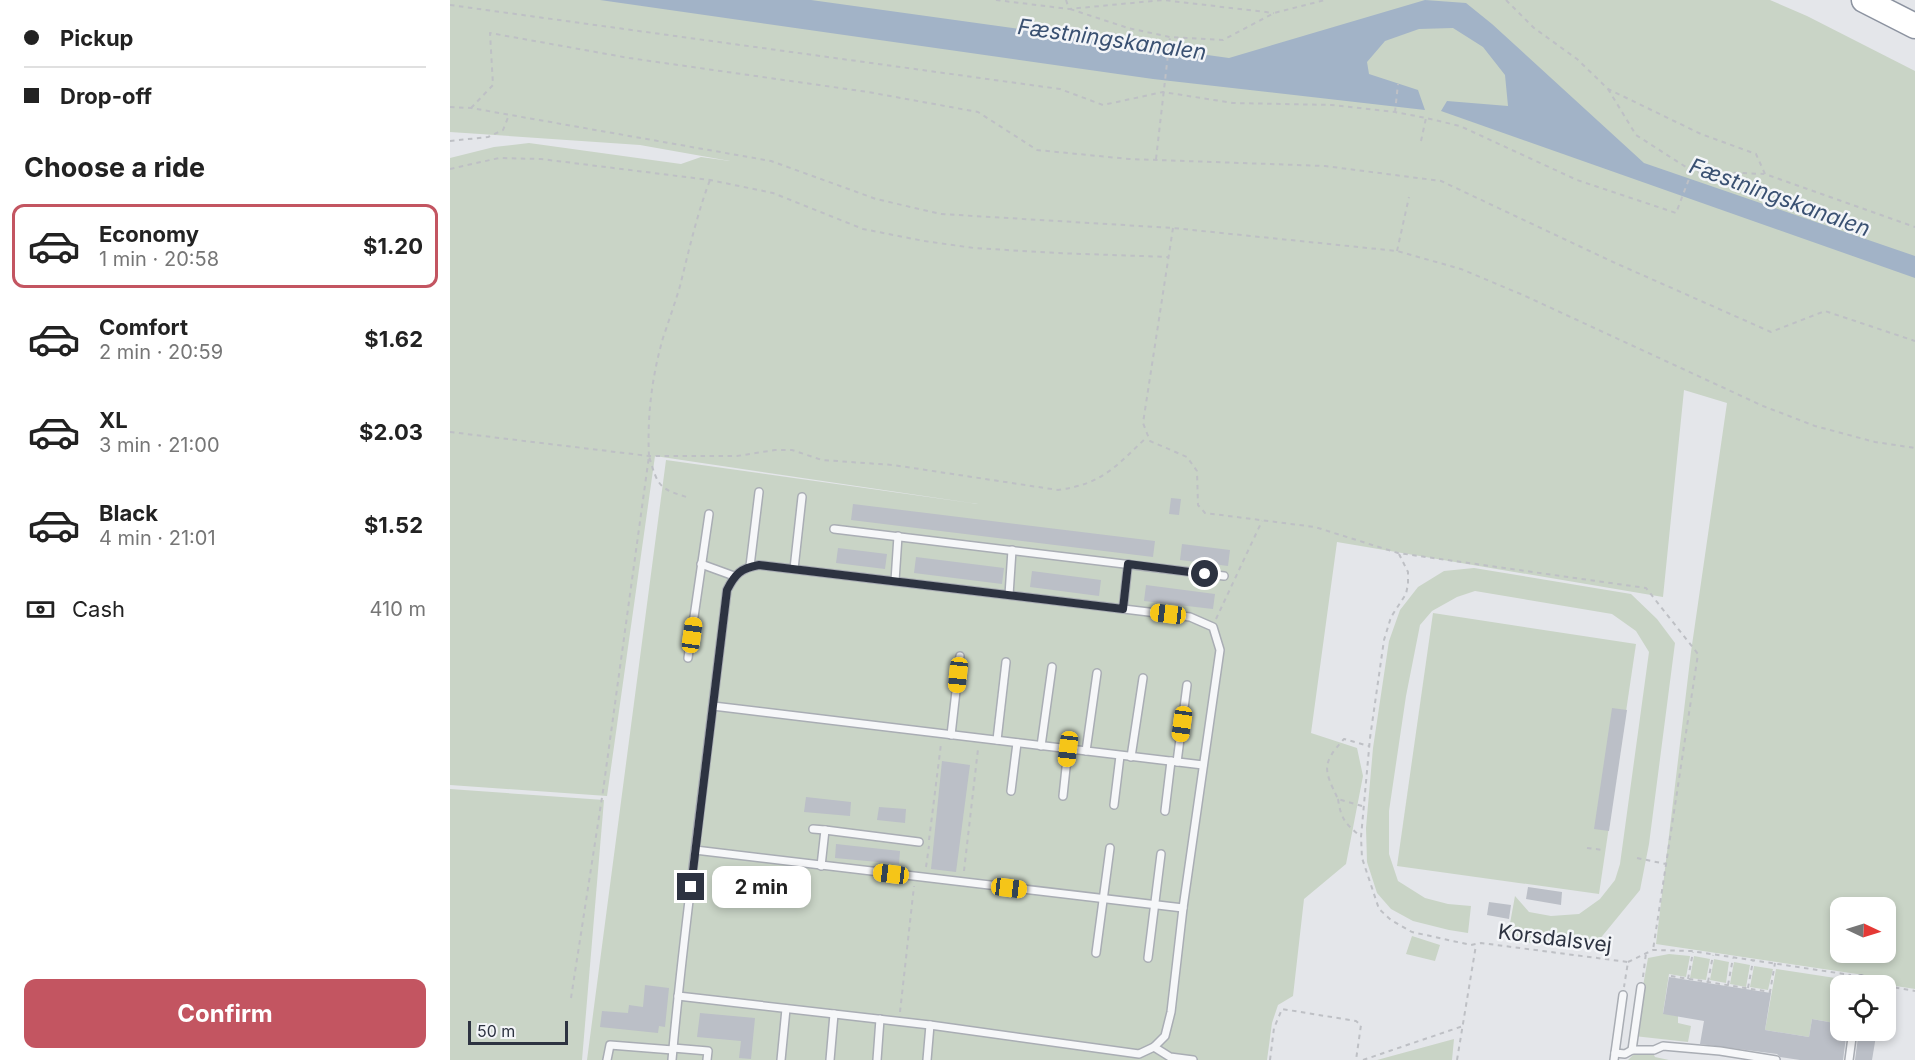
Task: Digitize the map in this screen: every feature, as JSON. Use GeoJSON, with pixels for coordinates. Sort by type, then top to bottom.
{"type":"FeatureCollection","features":[{"type":"Feature","properties":{"kind":"highway"},"geometry":{"type":"LineString","coordinates":[[1864,0],[1915,26]]}},
{"type":"Feature","properties":{"kind":"lane"},"geometry":{"type":"LineString","coordinates":[[750,566],[759,492]]}},
{"type":"Feature","properties":{"kind":"lane"},"geometry":{"type":"LineString","coordinates":[[794,569],[802,497]]}},
{"type":"Feature","properties":{"kind":"lane"},"geometry":{"type":"LineString","coordinates":[[688,658],[709,514]]}},
{"type":"Feature","properties":{"kind":"lane"},"geometry":{"type":"LineString","coordinates":[[834,529],[1224,576]]}},
{"type":"Feature","properties":{"kind":"lane"},"geometry":{"type":"LineString","coordinates":[[895,581],[898,536]]}},
{"type":"Feature","properties":{"kind":"lane"},"geometry":{"type":"LineString","coordinates":[[1009,595],[1012,550]]}},
{"type":"Feature","properties":{"kind":"lane"},"geometry":{"type":"LineString","coordinates":[[701,564],[734,576]]}},
{"type":"Feature","properties":{"kind":"lane"},"geometry":{"type":"LineString","coordinates":[[1123,609],[1128,564]]}},
{"type":"Feature","properties":{"kind":"lane"},"geometry":{"type":"LineString","coordinates":[[672,1060],[678,996],[695,850],[727,590],[734,576],[741,570],[759,565],[895,581],[1190,617],[1213,627],[1220,650],[1170,1012],[1165,1036],[1154,1047],[1139,1054],[899,1021],[678,996]]}},
{"type":"Feature","properties":{"kind":"lane"},"geometry":{"type":"LineString","coordinates":[[951,735],[960,656]]}},
{"type":"Feature","properties":{"kind":"lane"},"geometry":{"type":"LineString","coordinates":[[997,740],[1006,662]]}},
{"type":"Feature","properties":{"kind":"lane"},"geometry":{"type":"LineString","coordinates":[[1041,746],[1052,667]]}},
{"type":"Feature","properties":{"kind":"lane"},"geometry":{"type":"LineString","coordinates":[[1086,751],[1097,673]]}},
{"type":"Feature","properties":{"kind":"lane"},"geometry":{"type":"LineString","coordinates":[[1131,756],[1143,678]]}},
{"type":"Feature","properties":{"kind":"lane"},"geometry":{"type":"LineString","coordinates":[[1165,811],[1187,685]]}},
{"type":"Feature","properties":{"kind":"lane"},"geometry":{"type":"LineString","coordinates":[[713,706],[1203,765]]}},
{"type":"Feature","properties":{"kind":"lane"},"geometry":{"type":"LineString","coordinates":[[1011,791],[1017,743]]}},
{"type":"Feature","properties":{"kind":"lane"},"geometry":{"type":"LineString","coordinates":[[1063,796],[1068,749]]}},
{"type":"Feature","properties":{"kind":"lane"},"geometry":{"type":"LineString","coordinates":[[1114,805],[1120,756]]}},
{"type":"Feature","properties":{"kind":"lane"},"geometry":{"type":"LineString","coordinates":[[813,829],[919,842]]}},
{"type":"Feature","properties":{"kind":"lane"},"geometry":{"type":"LineString","coordinates":[[821,866],[825,830]]}},
{"type":"Feature","properties":{"kind":"lane"},"geometry":{"type":"LineString","coordinates":[[1096,953],[1110,848]]}},
{"type":"Feature","properties":{"kind":"lane"},"geometry":{"type":"LineString","coordinates":[[695,850],[1183,909]]}},
{"type":"Feature","properties":{"kind":"lane"},"geometry":{"type":"LineString","coordinates":[[1148,958],[1161,854]]}},
{"type":"Feature","properties":{"kind":"lane"},"geometry":{"type":"LineString","coordinates":[[1632,1050],[1641,987]]}},
{"type":"Feature","properties":{"kind":"lane"},"geometry":{"type":"LineString","coordinates":[[1623,995],[1614,1056],[1632,1050],[1654,1050],[1663,1046],[1776,1060]]}},
{"type":"Feature","properties":{"kind":"lane"},"geometry":{"type":"LineString","coordinates":[[782,1060],[786,1009]]}},
{"type":"Feature","properties":{"kind":"lane"},"geometry":{"type":"LineString","coordinates":[[830,1060],[834,1014]]}},
{"type":"Feature","properties":{"kind":"lane"},"geometry":{"type":"LineString","coordinates":[[877,1060],[880,1019]]}},
{"type":"Feature","properties":{"kind":"lane"},"geometry":{"type":"LineString","coordinates":[[927,1060],[930,1025]]}},
{"type":"Feature","properties":{"kind":"lane"},"geometry":{"type":"LineString","coordinates":[[1849,1060],[1852,1041]]}},
{"type":"Feature","properties":{"kind":"lane"},"geometry":{"type":"LineString","coordinates":[[607,1060],[610,1045],[708,1051],[707,1060]]}},
{"type":"Feature","properties":{"kind":"lane"},"geometry":{"type":"LineString","coordinates":[[1154,1047],[1170,1057],[1193,1060]]}},
{"type":"Feature","properties":{"kind":"path"},"geometry":{"type":"LineString","coordinates":[[996,0],[1069,9],[1128,28],[1170,37],[1224,40],[1274,14],[1325,0]]}},
{"type":"Feature","properties":{"kind":"path"},"geometry":{"type":"LineString","coordinates":[[1066,0],[1069,9]]}},
{"type":"Feature","properties":{"kind":"path"},"geometry":{"type":"LineString","coordinates":[[1069,9],[1163,0],[1274,14]]}},
{"type":"Feature","properties":{"kind":"path"},"geometry":{"type":"LineString","coordinates":[[1506,0],[1534,28],[1577,59],[1608,89],[1636,135],[1692,171],[1765,174],[1915,227]]}},
{"type":"Feature","properties":{"kind":"path"},"geometry":{"type":"LineString","coordinates":[[450,5],[1048,88],[1102,105],[1163,92],[1233,103],[1332,105],[1395,112],[1460,126],[1577,180],[1676,213],[1692,171]]}},
{"type":"Feature","properties":{"kind":"path"},"geometry":{"type":"LineString","coordinates":[[471,108],[493,85],[490,33],[629,58],[868,92],[978,112],[1037,150],[1129,159],[1325,166],[1441,181],[1613,262],[1771,332],[1825,311],[1915,341]]}},
{"type":"Feature","properties":{"kind":"path"},"geometry":{"type":"LineString","coordinates":[[1156,160],[1170,37]]}},
{"type":"Feature","properties":{"kind":"path"},"geometry":{"type":"LineString","coordinates":[[1395,112],[1398,84]]}},
{"type":"Feature","properties":{"kind":"path"},"geometry":{"type":"LineString","coordinates":[[1608,89],[1701,134],[1756,154],[1765,174]]}},
{"type":"Feature","properties":{"kind":"path"},"geometry":{"type":"LineString","coordinates":[[450,107],[471,108],[771,161],[876,199],[941,214],[1173,228],[1397,251],[1461,269],[1523,295],[1763,406],[1815,426],[1875,442],[1915,448]]}},
{"type":"Feature","properties":{"kind":"path"},"geometry":{"type":"LineString","coordinates":[[450,141],[488,136],[503,130],[509,115]]}},
{"type":"Feature","properties":{"kind":"path"},"geometry":{"type":"LineString","coordinates":[[1421,141],[1426,118]]}},
{"type":"Feature","properties":{"kind":"path"},"geometry":{"type":"LineString","coordinates":[[450,169],[499,158],[541,159],[710,180],[773,194],[863,228],[924,241],[974,248],[1044,253],[1168,257]]}},
{"type":"Feature","properties":{"kind":"path"},"geometry":{"type":"LineString","coordinates":[[690,498],[667,491],[656,477],[650,456],[648,433],[653,383],[663,340],[710,180]]}},
{"type":"Feature","properties":{"kind":"path"},"geometry":{"type":"LineString","coordinates":[[1397,251],[1409,197]]}},
{"type":"Feature","properties":{"kind":"path"},"geometry":{"type":"LineString","coordinates":[[1173,228],[1143,423],[1150,441],[1187,457],[1197,471],[1198,505],[1204,513],[1316,527],[1398,553],[1646,588],[1698,654],[1653,950]]}},
{"type":"Feature","properties":{"kind":"path"},"geometry":{"type":"LineString","coordinates":[[450,432],[650,456],[737,456],[775,450],[792,450],[822,460],[892,465],[1058,490],[1079,487],[1105,476],[1148,436]]}},
{"type":"Feature","properties":{"kind":"path"},"geometry":{"type":"LineString","coordinates":[[571,998],[603,791],[650,456]]}},
{"type":"Feature","properties":{"kind":"path"},"geometry":{"type":"LineString","coordinates":[[1213,627],[1262,520]]}},
{"type":"Feature","properties":{"kind":"path"},"geometry":{"type":"LineString","coordinates":[[1398,553],[1408,572],[1408,584],[1406,594],[1391,617],[1384,640],[1369,746],[1360,837],[1362,858],[1379,909],[1391,920],[1412,932],[1476,945],[1457,1060]]}},
{"type":"Feature","properties":{"kind":"path"},"geometry":{"type":"LineString","coordinates":[[925,878],[942,734]]}},
{"type":"Feature","properties":{"kind":"path"},"geometry":{"type":"LineString","coordinates":[[962,883],[979,738]]}},
{"type":"Feature","properties":{"kind":"path"},"geometry":{"type":"LineString","coordinates":[[1360,837],[1345,824],[1326,767],[1330,753],[1344,739],[1369,746]]}},
{"type":"Feature","properties":{"kind":"path"},"geometry":{"type":"LineString","coordinates":[[1338,799],[1363,806]]}},
{"type":"Feature","properties":{"kind":"path"},"geometry":{"type":"LineString","coordinates":[[1587,848],[1603,850]]}},
{"type":"Feature","properties":{"kind":"path"},"geometry":{"type":"LineString","coordinates":[[1637,858],[1666,864]]}},
{"type":"Feature","properties":{"kind":"path"},"geometry":{"type":"LineString","coordinates":[[899,1021],[915,877]]}},
{"type":"Feature","properties":{"kind":"path","name":"Korsdalsvej"},"geometry":{"type":"LineString","coordinates":[[1476,945],[1481,943],[1628,962],[1623,995]]}},
{"type":"Feature","properties":{"kind":"path"},"geometry":{"type":"LineString","coordinates":[[1628,962],[1653,950],[1693,951],[1852,975]]}},
{"type":"Feature","properties":{"kind":"path"},"geometry":{"type":"LineString","coordinates":[[1688,979],[1693,951]]}},
{"type":"Feature","properties":{"kind":"path"},"geometry":{"type":"LineString","coordinates":[[1641,987],[1646,953]]}},
{"type":"Feature","properties":{"kind":"path"},"geometry":{"type":"LineString","coordinates":[[1708,982],[1713,954]]}},
{"type":"Feature","properties":{"kind":"path"},"geometry":{"type":"LineString","coordinates":[[1728,985],[1733,957]]}},
{"type":"Feature","properties":{"kind":"path"},"geometry":{"type":"LineString","coordinates":[[1748,988],[1753,960]]}},
{"type":"Feature","properties":{"kind":"path"},"geometry":{"type":"LineString","coordinates":[[1671,976],[1770,992],[1775,963]]}},
{"type":"Feature","properties":{"kind":"path"},"geometry":{"type":"LineString","coordinates":[[1896,988],[1915,991]]}},
{"type":"Feature","properties":{"kind":"path"},"geometry":{"type":"LineString","coordinates":[[1270,1060],[1274,1028],[1282,1009],[1356,1021],[1361,1025],[1356,1060]]}},
{"type":"Feature","properties":{"kind":"path"},"geometry":{"type":"LineString","coordinates":[[1363,1060],[1463,1026]]}},
{"type":"Feature","properties":{"kind":"green space"},"geometry":{"type":"Polygon","coordinates":[[[450,0],[1770,0],[1807,16],[1915,71],[1915,989],[1896,986],[1896,975],[1864,975],[1656,944],[1691,652],[1727,403],[1684,390],[1663,597],[1337,542],[1311,733],[1357,748],[1363,776],[1346,864],[1304,899],[1293,996],[1278,1005],[1272,1023],[1267,1060],[587,1060],[666,460],[978,504],[655,456],[607,796],[450,785],[450,158],[494,147],[529,143],[681,164],[701,157],[730,161],[640,145],[450,132],[450,0]]]}},
{"type":"Feature","properties":{"kind":"green space"},"geometry":{"type":"Polygon","coordinates":[[[1474,568],[1631,594],[1657,619],[1675,643],[1649,844],[1640,890],[1599,940],[1569,945],[1507,940],[1515,896],[1529,912],[1551,916],[1579,914],[1600,899],[1615,880],[1620,864],[1649,652],[1636,631],[1612,614],[1475,591],[1457,597],[1432,611],[1420,625],[1406,696],[1389,811],[1389,854],[1398,881],[1425,898],[1448,904],[1471,906],[1468,933],[1413,921],[1391,909],[1377,893],[1367,862],[1366,828],[1373,748],[1389,641],[1400,610],[1418,587],[1444,571],[1474,568]]]}},
{"type":"Feature","properties":{"kind":"green space"},"geometry":{"type":"Polygon","coordinates":[[[1433,613],[1636,644],[1599,894],[1397,866],[1433,613]]]}},
{"type":"Feature","properties":{"kind":"green space"},"geometry":{"type":"Polygon","coordinates":[[[450,789],[604,800],[582,1060],[450,1060],[450,789]]]}},
{"type":"Feature","properties":{"kind":"green space"},"geometry":{"type":"Polygon","coordinates":[[[1412,936],[1440,945],[1435,961],[1406,954],[1412,936]]]}},
{"type":"Feature","properties":{"kind":"green space"},"geometry":{"type":"Polygon","coordinates":[[[1669,954],[1690,956],[1686,977],[1669,974],[1663,1013],[1678,1016],[1678,1023],[1691,1026],[1688,1042],[1634,1036],[1648,958],[1669,954]]]}},
{"type":"Feature","properties":{"kind":"green space"},"geometry":{"type":"Polygon","coordinates":[[[1694,956],[1710,959],[1706,980],[1690,978],[1694,956]]]}},
{"type":"Feature","properties":{"kind":"green space"},"geometry":{"type":"Polygon","coordinates":[[[1714,959],[1729,962],[1726,983],[1710,980],[1714,959]]]}},
{"type":"Feature","properties":{"kind":"green space"},"geometry":{"type":"Polygon","coordinates":[[[1734,962],[1750,965],[1746,987],[1730,984],[1734,962]]]}},
{"type":"Feature","properties":{"kind":"green space"},"geometry":{"type":"Polygon","coordinates":[[[1754,966],[1773,969],[1768,990],[1750,987],[1754,966]]]}},
{"type":"Feature","properties":{"kind":"green space"},"geometry":{"type":"Polygon","coordinates":[[[1776,969],[1830,977],[1830,1022],[1812,1019],[1809,1037],[1765,1030],[1776,969]]]}},
{"type":"Feature","properties":{"kind":"green space"},"geometry":{"type":"Polygon","coordinates":[[[1454,1039],[1452,1060],[1377,1060],[1454,1039]]]}},
{"type":"Feature","properties":{"kind":"green space"},"geometry":{"type":"Polygon","coordinates":[[[1647,1052],[1655,1057],[1669,1060],[1628,1060],[1635,1053],[1647,1052]]]}},
{"type":"Feature","properties":{"kind":"water"},"geometry":{"type":"Polygon","coordinates":[[[600,0],[811,0],[1229,58],[1425,0],[1466,3],[1644,163],[1915,256],[1915,278],[1441,111],[1447,101],[1508,106],[1505,75],[1483,47],[1453,28],[1419,29],[1385,41],[1367,62],[1369,74],[1418,90],[1425,110],[1153,79],[600,0]]]}},
{"type":"Feature","properties":{"kind":"building"},"geometry":{"type":"Polygon","coordinates":[[[1171,498],[1181,499],[1179,515],[1169,514],[1171,498]]]}},
{"type":"Feature","properties":{"kind":"building"},"geometry":{"type":"Polygon","coordinates":[[[853,504],[1155,541],[1153,557],[851,520],[853,504]]]}},
{"type":"Feature","properties":{"kind":"building"},"geometry":{"type":"Polygon","coordinates":[[[1182,544],[1230,550],[1228,566],[1180,560],[1182,544]]]}},
{"type":"Feature","properties":{"kind":"building"},"geometry":{"type":"Polygon","coordinates":[[[838,548],[887,554],[885,569],[836,563],[838,548]]]}},
{"type":"Feature","properties":{"kind":"building"},"geometry":{"type":"Polygon","coordinates":[[[916,557],[1004,568],[1002,584],[914,573],[916,557]]]}},
{"type":"Feature","properties":{"kind":"building"},"geometry":{"type":"Polygon","coordinates":[[[1032,571],[1101,580],[1099,596],[1030,587],[1032,571]]]}},
{"type":"Feature","properties":{"kind":"building"},"geometry":{"type":"Polygon","coordinates":[[[1146,585],[1215,594],[1213,609],[1144,601],[1146,585]]]}},
{"type":"Feature","properties":{"kind":"building"},"geometry":{"type":"Polygon","coordinates":[[[1612,708],[1627,710],[1609,831],[1594,829],[1612,708]]]}},
{"type":"Feature","properties":{"kind":"building"},"geometry":{"type":"Polygon","coordinates":[[[942,761],[970,765],[956,872],[931,869],[942,761]]]}},
{"type":"Feature","properties":{"kind":"building"},"geometry":{"type":"Polygon","coordinates":[[[806,797],[851,802],[850,816],[804,812],[806,797]]]}},
{"type":"Feature","properties":{"kind":"building"},"geometry":{"type":"Polygon","coordinates":[[[879,807],[906,809],[905,823],[877,820],[879,807]]]}},
{"type":"Feature","properties":{"kind":"building"},"geometry":{"type":"Polygon","coordinates":[[[836,844],[900,851],[899,864],[835,858],[836,844]]]}},
{"type":"Feature","properties":{"kind":"building"},"geometry":{"type":"Polygon","coordinates":[[[1528,887],[1562,892],[1561,905],[1526,899],[1528,887]]]}},
{"type":"Feature","properties":{"kind":"building"},"geometry":{"type":"Polygon","coordinates":[[[1489,902],[1511,905],[1509,919],[1487,915],[1489,902]]]}},
{"type":"Feature","properties":{"kind":"building"},"geometry":{"type":"Polygon","coordinates":[[[1669,977],[1771,993],[1765,1030],[1809,1037],[1812,1019],[1830,1022],[1830,1041],[1846,1041],[1843,1060],[1800,1060],[1780,1057],[1777,1054],[1700,1044],[1704,1021],[1663,1014],[1669,977]]]}},
{"type":"Feature","properties":{"kind":"building"},"geometry":{"type":"Polygon","coordinates":[[[645,985],[669,988],[665,1027],[659,1026],[658,1033],[600,1027],[602,1011],[628,1013],[629,1005],[643,1007],[645,985]]]}},
{"type":"Feature","properties":{"kind":"building"},"geometry":{"type":"Polygon","coordinates":[[[700,1013],[755,1018],[751,1059],[739,1058],[741,1041],[697,1037],[700,1013]]]}},
{"type":"Feature","properties":{"kind":"building"},"geometry":{"type":"Polygon","coordinates":[[[1858,1041],[1875,1041],[1872,1060],[1855,1060],[1858,1041]]]}},
{"type":"Feature","properties":{"kind":"route"},"geometry":{"type":"LineString","coordinates":[[691,887],[727,590],[734,576],[741,570],[759,565],[1123,609],[1128,564],[1205,574]]}},
{"type":"Feature","properties":{"kind":"water label","name":"Fæstningskanalen"},"geometry":{"type":"Point","coordinates":[1112,39]}},
{"type":"Feature","properties":{"kind":"water label","name":"Fæstningskanalen"},"geometry":{"type":"Point","coordinates":[1780,197]}}]}
